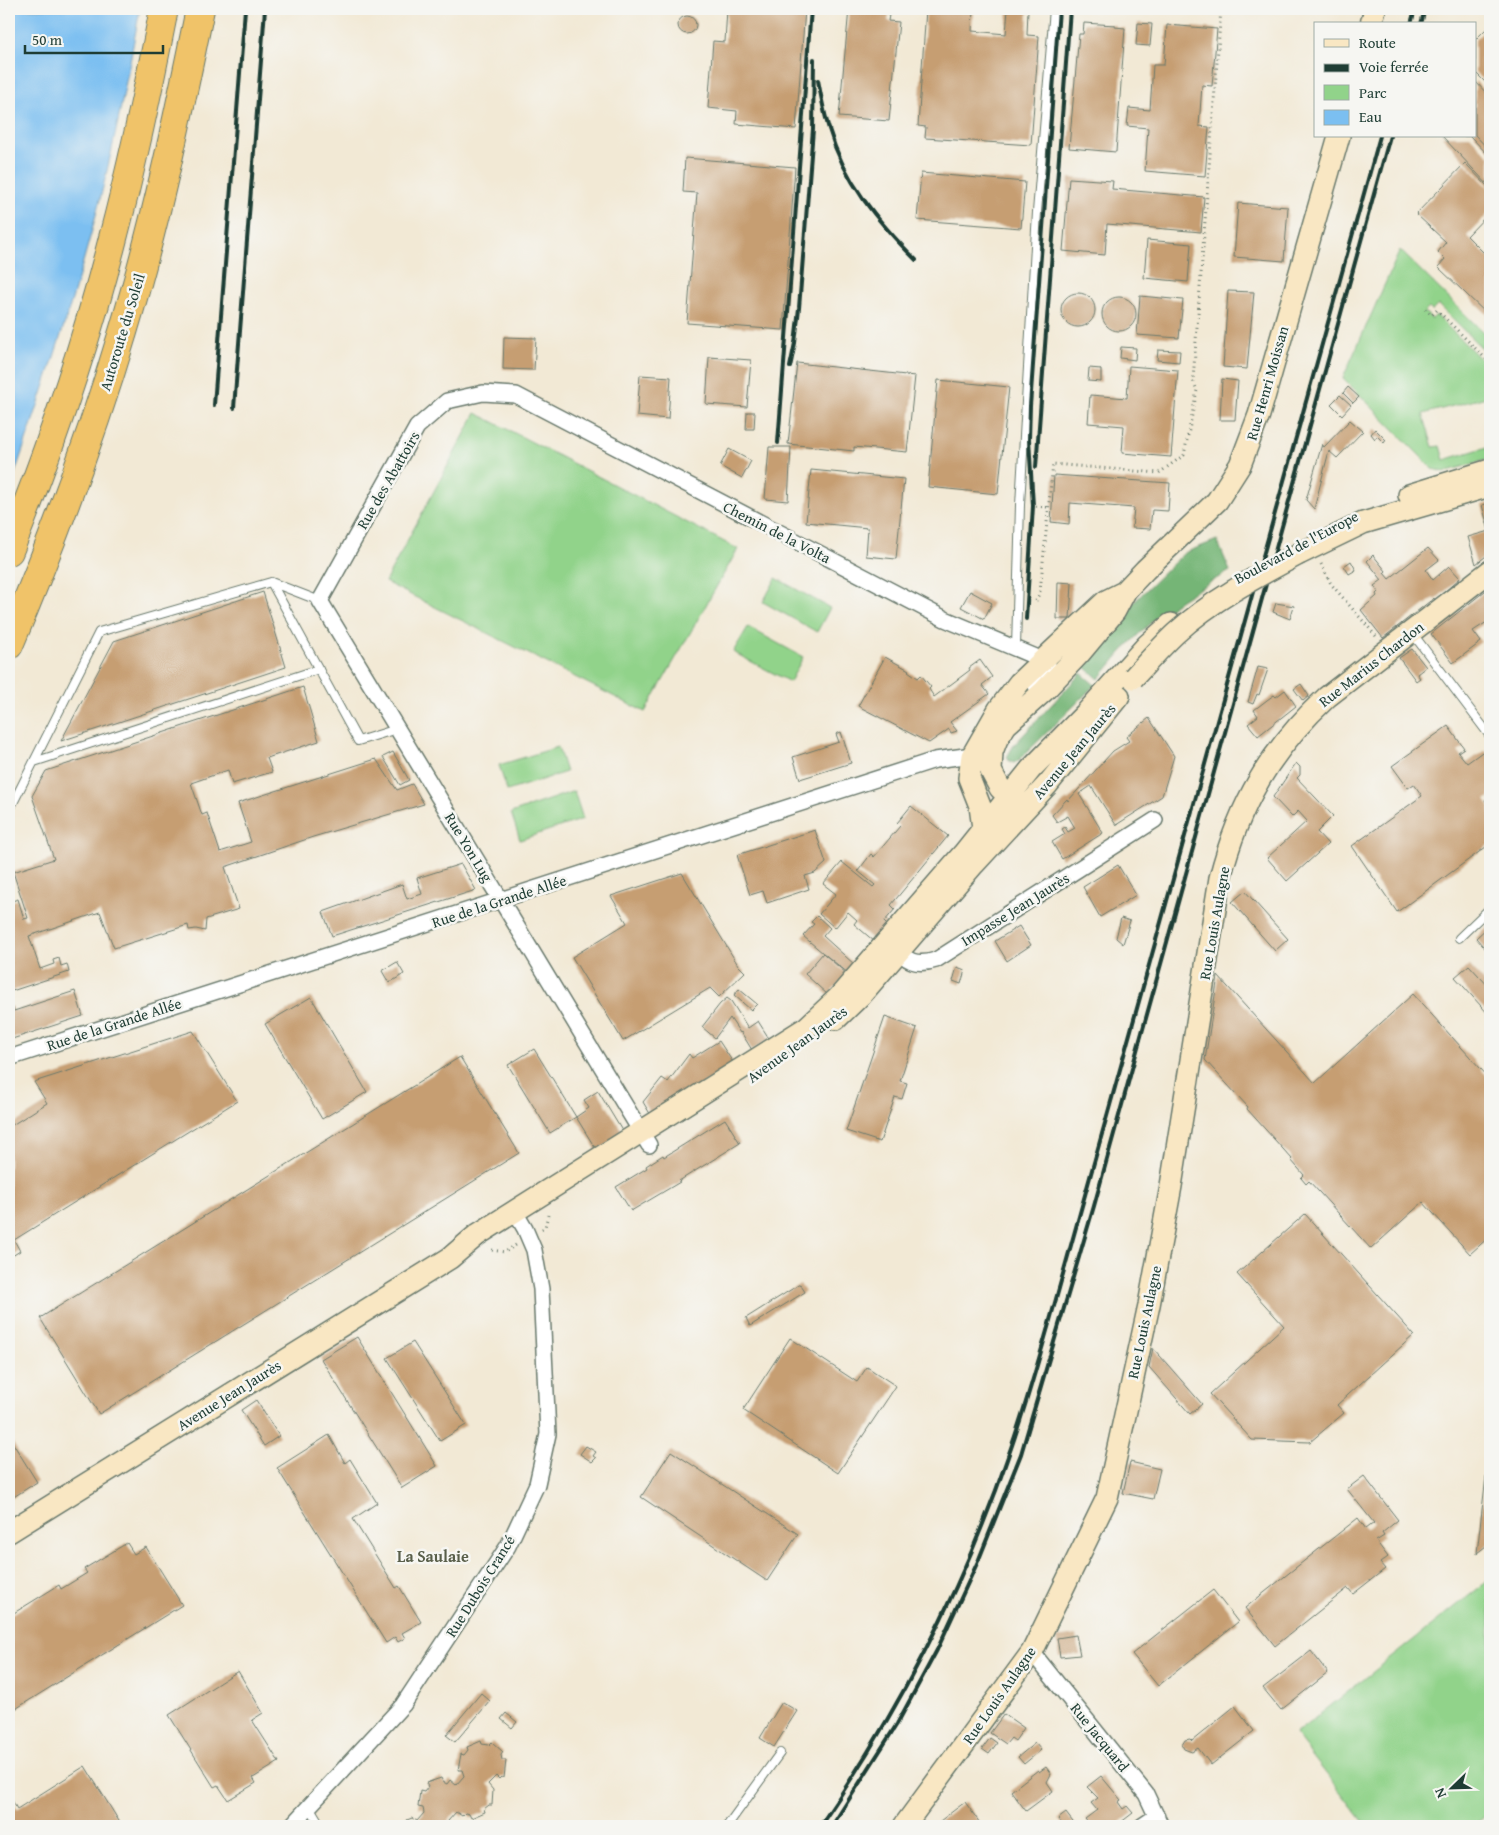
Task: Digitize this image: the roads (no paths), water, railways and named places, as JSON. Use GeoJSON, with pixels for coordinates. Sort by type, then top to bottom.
{"type":"FeatureCollection","features":[{"type":"Feature","properties":{"kind":"highway"},"geometry":{"type":"LineString","coordinates":[[9,551],[38,475],[92,315],[135,148],[164,9]]}},
{"type":"Feature","properties":{"kind":"highway","name":"Autoroute du Soleil"},"geometry":{"type":"LineString","coordinates":[[9,645],[70,490],[123,332],[158,203],[200,9]]}},
{"type":"Feature","properties":{"kind":"main road"},"geometry":{"type":"LineString","coordinates":[[1372,22],[1375,9]]}},
{"type":"Feature","properties":{"kind":"main road","name":"Rue Henri Moissan"},"geometry":{"type":"LineString","coordinates":[[994,811],[969,778],[982,754],[999,709],[1019,683],[1043,660],[1106,601],[1126,590],[1217,502],[1247,451],[1338,138]]}},
{"type":"Feature","properties":{"kind":"main road","name":"Boulevard de l'Europe"},"geometry":{"type":"LineString","coordinates":[[1302,548],[1358,512],[1377,504],[1490,470]]}},
{"type":"Feature","properties":{"kind":"main road","name":"Boulevard de l'Europe"},"geometry":{"type":"LineString","coordinates":[[1130,673],[1147,645],[1171,624],[1210,595],[1243,574],[1363,523],[1490,486]]}},
{"type":"Feature","properties":{"kind":"main road","name":"Rue Marius Chardon"},"geometry":{"type":"LineString","coordinates":[[1264,770],[1293,732],[1327,697],[1490,573]]}},
{"type":"Feature","properties":{"kind":"main road","name":"Rue Henri Moissan"},"geometry":{"type":"LineString","coordinates":[[982,754],[1006,725],[1044,691],[1080,653],[1115,611],[1126,590]]}},
{"type":"Feature","properties":{"kind":"main road","name":"Avenue Jean Jaurès"},"geometry":{"type":"LineString","coordinates":[[645,1139],[726,1095],[829,1024],[862,994],[930,914],[1070,758],[1130,673]]}},
{"type":"Feature","properties":{"kind":"main road","name":"Avenue Jean Jaurès"},"geometry":{"type":"LineString","coordinates":[[9,1532],[450,1258],[477,1235],[518,1218],[645,1139],[806,1028],[838,998],[1031,769],[1086,713],[1130,673]]}},
{"type":"Feature","properties":{"kind":"main road","name":"Rue Henri Moissan"},"geometry":{"type":"LineString","coordinates":[[982,754],[1000,788],[994,811]]}},
{"type":"Feature","properties":{"kind":"main road","name":"Rue Louis Aulagne"},"geometry":{"type":"LineString","coordinates":[[904,1826],[1032,1652],[1107,1498],[1149,1306],[1171,1186],[1220,878],[1236,825],[1264,770]]}},
{"type":"Feature","properties":{"kind":"main road"},"geometry":{"type":"LineString","coordinates":[[930,914],[929,905],[995,826],[994,811],[1027,808]]}},
{"type":"Feature","properties":{"kind":"street","name":"Rue des Abattoirs"},"geometry":{"type":"LineString","coordinates":[[320,601],[417,427],[447,401],[483,393],[516,395]]}},
{"type":"Feature","properties":{"kind":"street","name":"Chemin de la Volta"},"geometry":{"type":"LineString","coordinates":[[516,395],[945,619],[1016,647],[1043,660]]}},
{"type":"Feature","properties":{"kind":"street","name":"Rue Yon Lug"},"geometry":{"type":"LineString","coordinates":[[320,601],[645,1139]]}},
{"type":"Feature","properties":{"kind":"street","name":"Rue Henri Moissan"},"geometry":{"type":"LineString","coordinates":[[1018,714],[1022,702],[1049,670],[1048,664],[1043,660]]}},
{"type":"Feature","properties":{"kind":"street","name":"Rue de la Grande Allée"},"geometry":{"type":"LineString","coordinates":[[9,1058],[935,760],[982,754]]}},
{"type":"Feature","properties":{"kind":"street","name":"Impasse Jean Jaurès"},"geometry":{"type":"LineString","coordinates":[[899,951],[913,962],[924,964],[936,960],[1155,820]]}},
{"type":"Feature","properties":{"kind":"street"},"geometry":{"type":"LineString","coordinates":[[899,951],[894,945],[902,924]]}},
{"type":"Feature","properties":{"kind":"street","name":"Rue Dubois Crancé"},"geometry":{"type":"LineString","coordinates":[[292,1826],[403,1705],[508,1546],[537,1484],[548,1434],[541,1289],[534,1250],[518,1218]]}},
{"type":"Feature","properties":{"kind":"street","name":"Rue Jacquard"},"geometry":{"type":"LineString","coordinates":[[1032,1652],[1146,1794],[1159,1821]]}},
{"type":"Feature","properties":{"kind":"street"},"geometry":{"type":"LineString","coordinates":[[1142,1826],[1159,1821]]}},
{"type":"Feature","properties":{"kind":"lane"},"geometry":{"type":"LineString","coordinates":[[1016,647],[1020,505],[1036,222],[1054,9]]}},
{"type":"Feature","properties":{"kind":"lane"},"geometry":{"type":"LineString","coordinates":[[9,811],[99,632],[271,582],[320,601]]}},
{"type":"Feature","properties":{"kind":"lane"},"geometry":{"type":"LineString","coordinates":[[271,582],[358,741],[397,729]]}},
{"type":"Feature","properties":{"kind":"lane"},"geometry":{"type":"LineString","coordinates":[[1412,632],[1490,736]]}},
{"type":"Feature","properties":{"kind":"lane"},"geometry":{"type":"LineString","coordinates":[[34,762],[319,669]]}},
{"type":"Feature","properties":{"kind":"lane"},"geometry":{"type":"LineString","coordinates":[[1459,938],[1490,908]]}},
{"type":"Feature","properties":{"kind":"lane"},"geometry":{"type":"LineString","coordinates":[[727,1826],[780,1753]]}},
{"type":"Feature","properties":{"kind":"lane"},"geometry":{"type":"LineString","coordinates":[[309,1806],[320,1826]]}},
{"type":"Feature","properties":{"kind":"water"},"geometry":{"type":"Polygon","coordinates":[[[9,9],[140,9],[112,148],[92,230],[53,361],[9,490],[9,9]]]}},
{"type":"Feature","properties":{"kind":"railway"},"geometry":{"type":"LineString","coordinates":[[214,405],[245,9]]}},
{"type":"Feature","properties":{"kind":"railway"},"geometry":{"type":"LineString","coordinates":[[234,408],[265,9]]}},
{"type":"Feature","properties":{"kind":"railway"},"geometry":{"type":"LineString","coordinates":[[778,443],[811,9]]}},
{"type":"Feature","properties":{"kind":"railway"},"geometry":{"type":"LineString","coordinates":[[1026,619],[1033,506],[1029,439],[1030,406],[1059,9]]}},
{"type":"Feature","properties":{"kind":"railway"},"geometry":{"type":"LineString","coordinates":[[1036,467],[1070,9]]}},
{"type":"Feature","properties":{"kind":"railway"},"geometry":{"type":"LineString","coordinates":[[1412,22],[1415,9]]}},
{"type":"Feature","properties":{"kind":"railway"},"geometry":{"type":"LineString","coordinates":[[1422,22],[1425,9]]}},
{"type":"Feature","properties":{"kind":"railway"},"geometry":{"type":"LineString","coordinates":[[790,367],[799,308],[813,129],[814,59]]}},
{"type":"Feature","properties":{"kind":"railway"},"geometry":{"type":"LineString","coordinates":[[818,80],[824,111],[835,148],[853,183],[888,231],[916,260]]}},
{"type":"Feature","properties":{"kind":"railway"},"geometry":{"type":"LineString","coordinates":[[820,1826],[877,1736],[929,1643],[973,1547],[1017,1430],[1051,1318],[1379,138]]}},
{"type":"Feature","properties":{"kind":"railway"},"geometry":{"type":"LineString","coordinates":[[832,1826],[897,1724],[937,1650],[979,1559],[1021,1454],[1094,1206],[1389,138]]}},
{"type":"Feature","properties":{"kind":"district","name":"La Saulaie"},"geometry":{"type":"Point","coordinates":[433,1556]}}]}
